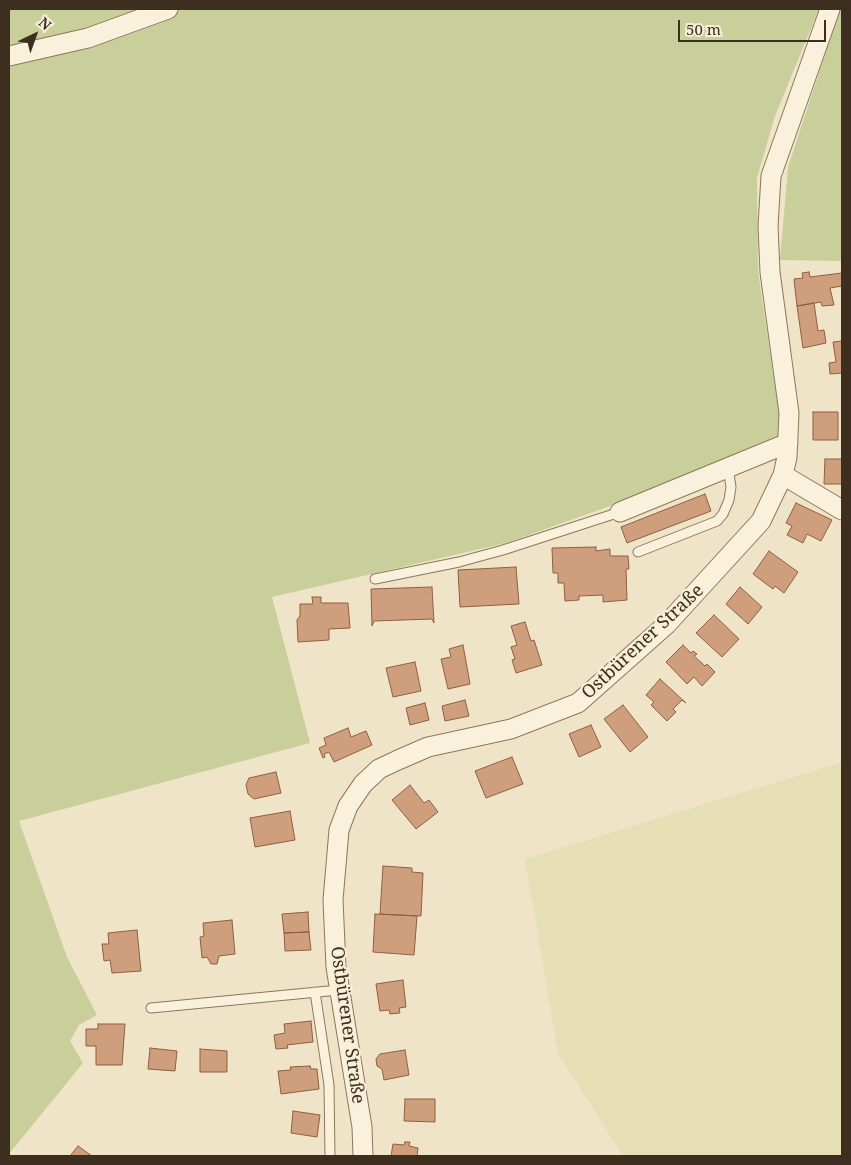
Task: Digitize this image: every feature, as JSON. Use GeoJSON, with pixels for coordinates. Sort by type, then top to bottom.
{"type":"FeatureCollection","features":[{"type":"Feature","properties":{"kind":"street"},"geometry":{"type":"LineString","coordinates":[[9,56],[88,38],[168,9]]}},
{"type":"Feature","properties":{"kind":"street","name":"Ostbürener Straße"},"geometry":{"type":"LineString","coordinates":[[363,1156],[362,1127],[338,990],[333,900],[339,830],[348,806],[363,784],[379,769],[428,748],[511,730],[578,703],[666,625],[722,566],[761,521],[783,475],[788,443],[789,413],[770,272],[768,226],[771,176],[830,9]]}},
{"type":"Feature","properties":{"kind":"street"},"geometry":{"type":"LineString","coordinates":[[620,512],[788,443]]}},
{"type":"Feature","properties":{"kind":"street"},"geometry":{"type":"LineString","coordinates":[[783,475],[842,510]]}},
{"type":"Feature","properties":{"kind":"lane"},"geometry":{"type":"LineString","coordinates":[[638,552],[717,521],[723,514],[729,500],[731,487],[728,467]]}},
{"type":"Feature","properties":{"kind":"lane"},"geometry":{"type":"LineString","coordinates":[[375,579],[459,562],[503,550],[620,512]]}},
{"type":"Feature","properties":{"kind":"lane"},"geometry":{"type":"LineString","coordinates":[[151,1008],[338,990]]}},
{"type":"Feature","properties":{"kind":"lane"},"geometry":{"type":"LineString","coordinates":[[315,992],[329,1085],[330,1156]]}},
{"type":"Feature","properties":{"kind":"shaded area"},"geometry":{"type":"Polygon","coordinates":[[[842,762],[842,1156],[623,1156],[558,1053],[525,859],[842,762]]]}},
{"type":"Feature","properties":{"kind":"green space"},"geometry":{"type":"Polygon","coordinates":[[[9,9],[819,9],[775,116],[757,178],[758,271],[782,434],[630,499],[506,543],[272,597],[310,743],[19,821],[67,957],[97,1015],[79,1025],[70,1041],[83,1063],[9,1154],[9,9]]]}},
{"type":"Feature","properties":{"kind":"green space"},"geometry":{"type":"Polygon","coordinates":[[[840,9],[842,9],[842,261],[780,260],[788,167],[840,9]]]}},
{"type":"Feature","properties":{"kind":"building"},"geometry":{"type":"Polygon","coordinates":[[[809,272],[810,277],[842,273],[842,286],[830,288],[834,305],[822,306],[821,302],[797,306],[794,279],[803,278],[802,273],[809,272]]]}},
{"type":"Feature","properties":{"kind":"building"},"geometry":{"type":"Polygon","coordinates":[[[814,303],[818,331],[824,330],[826,343],[803,348],[797,306],[814,303]]]}},
{"type":"Feature","properties":{"kind":"building"},"geometry":{"type":"Polygon","coordinates":[[[842,341],[842,373],[830,374],[829,363],[836,362],[833,342],[842,341]]]}},
{"type":"Feature","properties":{"kind":"building"},"geometry":{"type":"Polygon","coordinates":[[[813,412],[838,412],[838,440],[813,440],[813,412]]]}},
{"type":"Feature","properties":{"kind":"building"},"geometry":{"type":"Polygon","coordinates":[[[825,459],[842,459],[842,484],[824,484],[825,459]]]}},
{"type":"Feature","properties":{"kind":"building"},"geometry":{"type":"Polygon","coordinates":[[[705,494],[711,511],[627,543],[621,527],[705,494]]]}},
{"type":"Feature","properties":{"kind":"building"},"geometry":{"type":"Polygon","coordinates":[[[796,503],[832,520],[821,541],[807,534],[803,543],[787,535],[792,526],[786,523],[796,503]]]}},
{"type":"Feature","properties":{"kind":"building"},"geometry":{"type":"Polygon","coordinates":[[[596,547],[596,551],[610,549],[610,556],[628,556],[629,569],[626,569],[627,600],[603,602],[603,595],[579,596],[579,600],[565,601],[564,583],[558,583],[558,573],[553,573],[552,548],[596,547]]]}},
{"type":"Feature","properties":{"kind":"building"},"geometry":{"type":"Polygon","coordinates":[[[769,551],[798,572],[784,593],[775,586],[773,589],[753,574],[769,551]]]}},
{"type":"Feature","properties":{"kind":"building"},"geometry":{"type":"Polygon","coordinates":[[[516,567],[519,604],[460,607],[458,570],[516,567]]]}},
{"type":"Feature","properties":{"kind":"building"},"geometry":{"type":"Polygon","coordinates":[[[432,587],[434,623],[432,619],[374,621],[372,626],[371,589],[432,587]]]}},
{"type":"Feature","properties":{"kind":"building"},"geometry":{"type":"Polygon","coordinates":[[[740,587],[762,607],[748,624],[726,604],[740,587]]]}},
{"type":"Feature","properties":{"kind":"building"},"geometry":{"type":"Polygon","coordinates":[[[312,597],[321,597],[321,603],[348,603],[350,628],[329,629],[329,640],[298,642],[297,620],[300,616],[300,604],[313,604],[312,597]]]}},
{"type":"Feature","properties":{"kind":"building"},"geometry":{"type":"Polygon","coordinates":[[[714,615],[739,639],[722,657],[696,633],[714,615]]]}},
{"type":"Feature","properties":{"kind":"building"},"geometry":{"type":"Polygon","coordinates":[[[525,622],[531,641],[534,640],[542,665],[516,673],[512,660],[515,659],[511,647],[517,645],[511,626],[525,622]]]}},
{"type":"Feature","properties":{"kind":"building"},"geometry":{"type":"Polygon","coordinates":[[[463,645],[470,684],[448,689],[441,659],[451,657],[449,649],[463,645]]]}},
{"type":"Feature","properties":{"kind":"building"},"geometry":{"type":"Polygon","coordinates":[[[683,645],[691,653],[693,651],[697,654],[694,656],[705,666],[707,664],[715,672],[702,686],[694,677],[687,684],[666,662],[683,645]]]}},
{"type":"Feature","properties":{"kind":"building"},"geometry":{"type":"Polygon","coordinates":[[[415,662],[421,691],[393,697],[386,668],[415,662]]]}},
{"type":"Feature","properties":{"kind":"building"},"geometry":{"type":"Polygon","coordinates":[[[660,679],[686,703],[682,700],[673,709],[676,712],[667,721],[651,705],[654,702],[646,695],[660,679]]]}},
{"type":"Feature","properties":{"kind":"building"},"geometry":{"type":"Polygon","coordinates":[[[465,700],[469,716],[445,721],[442,706],[465,700]]]}},
{"type":"Feature","properties":{"kind":"building"},"geometry":{"type":"Polygon","coordinates":[[[425,703],[429,720],[410,725],[406,708],[425,703]]]}},
{"type":"Feature","properties":{"kind":"building"},"geometry":{"type":"Polygon","coordinates":[[[623,705],[648,737],[630,752],[604,719],[623,705]]]}},
{"type":"Feature","properties":{"kind":"building"},"geometry":{"type":"Polygon","coordinates":[[[591,725],[601,747],[579,757],[569,734],[591,725]]]}},
{"type":"Feature","properties":{"kind":"building"},"geometry":{"type":"Polygon","coordinates":[[[348,728],[351,737],[366,731],[372,745],[334,762],[329,752],[324,754],[325,757],[323,758],[319,748],[326,745],[324,738],[348,728]]]}},
{"type":"Feature","properties":{"kind":"building"},"geometry":{"type":"Polygon","coordinates":[[[512,757],[523,784],[486,798],[475,771],[512,757]]]}},
{"type":"Feature","properties":{"kind":"building"},"geometry":{"type":"Polygon","coordinates":[[[276,772],[281,793],[254,799],[248,794],[246,785],[249,778],[276,772]]]}},
{"type":"Feature","properties":{"kind":"building"},"geometry":{"type":"Polygon","coordinates":[[[410,785],[424,803],[429,800],[438,812],[416,829],[392,800],[410,785]]]}},
{"type":"Feature","properties":{"kind":"building"},"geometry":{"type":"Polygon","coordinates":[[[290,811],[295,840],[255,847],[250,818],[290,811]]]}},
{"type":"Feature","properties":{"kind":"building"},"geometry":{"type":"Polygon","coordinates":[[[383,866],[412,868],[412,872],[423,873],[421,916],[380,914],[383,866]]]}},
{"type":"Feature","properties":{"kind":"building"},"geometry":{"type":"Polygon","coordinates":[[[308,912],[309,932],[284,933],[282,914],[308,912]]]}},
{"type":"Feature","properties":{"kind":"building"},"geometry":{"type":"Polygon","coordinates":[[[375,914],[417,916],[414,955],[373,952],[375,914]]]}},
{"type":"Feature","properties":{"kind":"building"},"geometry":{"type":"Polygon","coordinates":[[[232,920],[235,954],[219,956],[217,964],[211,964],[207,957],[202,958],[200,937],[204,936],[203,923],[232,920]]]}},
{"type":"Feature","properties":{"kind":"building"},"geometry":{"type":"Polygon","coordinates":[[[137,930],[141,971],[112,973],[110,960],[104,961],[102,944],[109,944],[108,933],[137,930]]]}},
{"type":"Feature","properties":{"kind":"building"},"geometry":{"type":"Polygon","coordinates":[[[309,932],[311,950],[285,951],[284,933],[309,932]]]}},
{"type":"Feature","properties":{"kind":"building"},"geometry":{"type":"Polygon","coordinates":[[[403,980],[406,1007],[399,1008],[400,1013],[390,1014],[389,1010],[380,1011],[376,984],[403,980]]]}},
{"type":"Feature","properties":{"kind":"building"},"geometry":{"type":"Polygon","coordinates":[[[311,1021],[313,1042],[287,1045],[288,1048],[276,1049],[274,1035],[285,1033],[284,1024],[311,1021]]]}},
{"type":"Feature","properties":{"kind":"building"},"geometry":{"type":"Polygon","coordinates":[[[98,1024],[125,1024],[122,1065],[96,1065],[96,1046],[86,1046],[86,1029],[98,1029],[98,1024]]]}},
{"type":"Feature","properties":{"kind":"building"},"geometry":{"type":"Polygon","coordinates":[[[150,1048],[177,1051],[175,1071],[148,1069],[150,1048]]]}},
{"type":"Feature","properties":{"kind":"building"},"geometry":{"type":"Polygon","coordinates":[[[200,1049],[227,1051],[227,1072],[200,1072],[200,1049]]]}},
{"type":"Feature","properties":{"kind":"building"},"geometry":{"type":"Polygon","coordinates":[[[405,1050],[409,1075],[384,1080],[382,1069],[377,1066],[376,1059],[380,1054],[405,1050]]]}},
{"type":"Feature","properties":{"kind":"building"},"geometry":{"type":"Polygon","coordinates":[[[310,1066],[311,1069],[317,1069],[319,1089],[281,1094],[278,1071],[291,1070],[290,1067],[310,1066]]]}},
{"type":"Feature","properties":{"kind":"building"},"geometry":{"type":"Polygon","coordinates":[[[405,1099],[435,1099],[435,1122],[404,1121],[405,1099]]]}},
{"type":"Feature","properties":{"kind":"building"},"geometry":{"type":"Polygon","coordinates":[[[293,1111],[320,1115],[317,1137],[291,1133],[293,1111]]]}},
{"type":"Feature","properties":{"kind":"building"},"geometry":{"type":"Polygon","coordinates":[[[405,1142],[410,1142],[409,1146],[418,1148],[417,1156],[391,1156],[393,1144],[404,1145],[405,1142]]]}},
{"type":"Feature","properties":{"kind":"building"},"geometry":{"type":"Polygon","coordinates":[[[78,1146],[92,1156],[70,1156],[78,1146]]]}}]}
